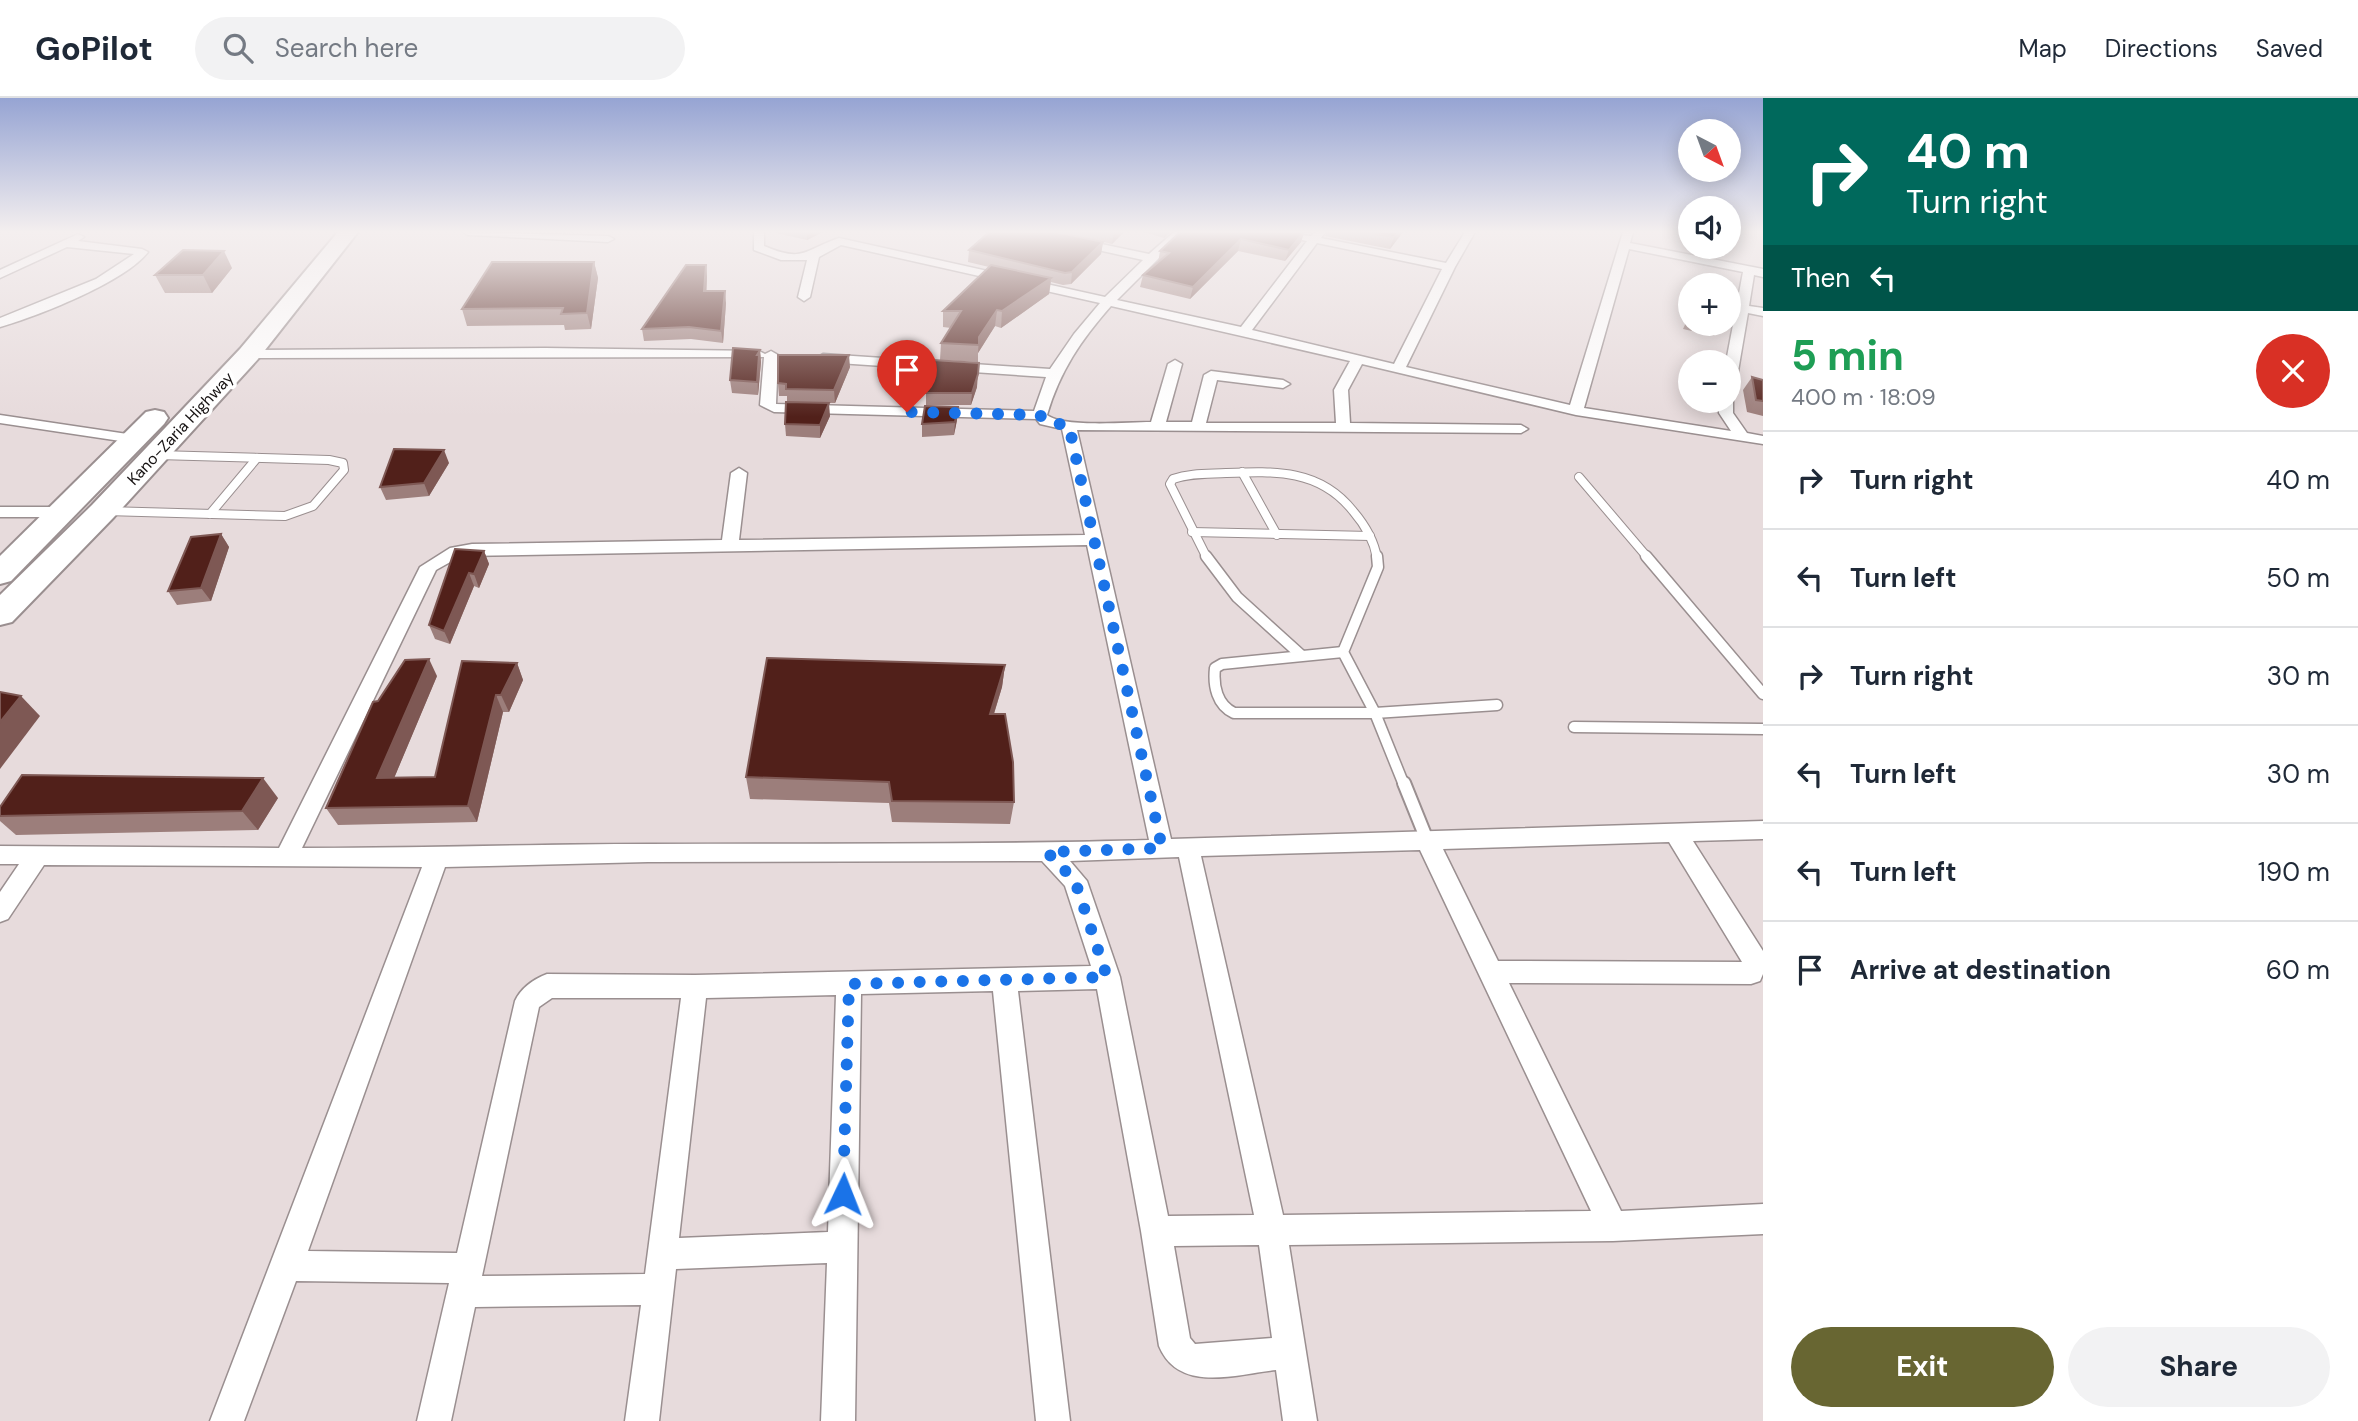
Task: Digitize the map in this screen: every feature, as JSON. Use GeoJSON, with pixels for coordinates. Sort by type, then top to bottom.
{"type":"FeatureCollection","features":[{"type":"Feature","properties":{"kind":"highway"},"geometry":{"type":"LineString","coordinates":[[237,329],[270,294]]}},
{"type":"Feature","properties":{"kind":"highway","name":"Kano-Zaria Highway"},"geometry":{"type":"LineString","coordinates":[[0,574],[64,512],[145,447],[249,354],[298,294]]}},
{"type":"Feature","properties":{"kind":"highway","name":"Kano-Zaria Highway"},"geometry":{"type":"LineString","coordinates":[[0,614],[103,511],[174,397]]}},
{"type":"Feature","properties":{"kind":"street"},"geometry":{"type":"LineString","coordinates":[[0,323],[68,294]]}},
{"type":"Feature","properties":{"kind":"street"},"geometry":{"type":"LineString","coordinates":[[1072,294],[1576,411],[1763,440]]}},
{"type":"Feature","properties":{"kind":"street"},"geometry":{"type":"LineString","coordinates":[[1040,415],[1055,373],[1077,340],[1117,294]]}},
{"type":"Feature","properties":{"kind":"street"},"geometry":{"type":"LineString","coordinates":[[1244,332],[1273,294]]}},
{"type":"Feature","properties":{"kind":"street"},"geometry":{"type":"LineString","coordinates":[[1398,370],[1436,294]]}},
{"type":"Feature","properties":{"kind":"street"},"geometry":{"type":"LineString","coordinates":[[1576,411],[1610,294]]}},
{"type":"Feature","properties":{"kind":"street"},"geometry":{"type":"LineString","coordinates":[[1737,350],[1745,294]]}},
{"type":"Feature","properties":{"kind":"street"},"geometry":{"type":"LineString","coordinates":[[1742,308],[1763,312]]}},
{"type":"Feature","properties":{"kind":"street"},"geometry":{"type":"LineString","coordinates":[[249,354],[558,352],[778,356],[767,405],[774,408],[1040,415],[1045,421],[1069,426],[1521,429]]}},
{"type":"Feature","properties":{"kind":"street"},"geometry":{"type":"LineString","coordinates":[[811,358],[1055,373]]}},
{"type":"Feature","properties":{"kind":"street"},"geometry":{"type":"LineString","coordinates":[[1343,426],[1341,390],[1357,360]]}},
{"type":"Feature","properties":{"kind":"street"},"geometry":{"type":"LineString","coordinates":[[1157,427],[1175,364]]}},
{"type":"Feature","properties":{"kind":"street"},"geometry":{"type":"LineString","coordinates":[[1198,427],[1211,374],[1283,384]]}},
{"type":"Feature","properties":{"kind":"street"},"geometry":{"type":"LineString","coordinates":[[1726,413],[1742,436]]}},
{"type":"Feature","properties":{"kind":"street"},"geometry":{"type":"LineString","coordinates":[[0,419],[145,447]]}},
{"type":"Feature","properties":{"kind":"street"},"geometry":{"type":"LineString","coordinates":[[1069,426],[1094,540],[1272,1230],[1300,1421]]}},
{"type":"Feature","properties":{"kind":"street"},"geometry":{"type":"LineString","coordinates":[[730,545],[739,473]]}},
{"type":"Feature","properties":{"kind":"street"},"geometry":{"type":"LineString","coordinates":[[0,512],[64,512]]}},
{"type":"Feature","properties":{"kind":"street"},"geometry":{"type":"LineString","coordinates":[[286,857],[429,567],[456,552],[472,549],[1094,540]]}},
{"type":"Feature","properties":{"kind":"street"},"geometry":{"type":"LineString","coordinates":[[0,855],[437,858],[649,853],[1047,852],[1763,830]]}},
{"type":"Feature","properties":{"kind":"street"},"geometry":{"type":"LineString","coordinates":[[1490,972],[1751,973],[1756,962],[1675,832]]}},
{"type":"Feature","properties":{"kind":"street"},"geometry":{"type":"LineString","coordinates":[[1427,840],[1613,1227]]}},
{"type":"Feature","properties":{"kind":"street"},"geometry":{"type":"LineString","coordinates":[[1047,852],[1075,881],[1107,977],[1156,1231],[1175,1346],[1187,1359],[1203,1362],[1291,1352]]}},
{"type":"Feature","properties":{"kind":"street"},"geometry":{"type":"LineString","coordinates":[[0,912],[38,855]]}},
{"type":"Feature","properties":{"kind":"street"},"geometry":{"type":"LineString","coordinates":[[227,1421],[437,858]]}},
{"type":"Feature","properties":{"kind":"street"},"geometry":{"type":"LineString","coordinates":[[434,1421],[528,1001],[547,986],[849,984],[1107,977]]}},
{"type":"Feature","properties":{"kind":"street"},"geometry":{"type":"LineString","coordinates":[[1004,980],[1054,1421]]}},
{"type":"Feature","properties":{"kind":"street"},"geometry":{"type":"LineString","coordinates":[[838,1421],[849,984]]}},
{"type":"Feature","properties":{"kind":"street"},"geometry":{"type":"LineString","coordinates":[[642,1421],[695,986]]}},
{"type":"Feature","properties":{"kind":"street"},"geometry":{"type":"LineString","coordinates":[[1156,1231],[1613,1227],[1763,1219]]}},
{"type":"Feature","properties":{"kind":"street"},"geometry":{"type":"LineString","coordinates":[[662,1254],[841,1247]]}},
{"type":"Feature","properties":{"kind":"street"},"geometry":{"type":"LineString","coordinates":[[287,1266],[465,1280],[658,1289]]}},
{"type":"Feature","properties":{"kind":"lane"},"geometry":{"type":"LineString","coordinates":[[103,511],[285,516],[304,514],[344,470],[343,463],[329,460],[257,458],[145,447]]}},
{"type":"Feature","properties":{"kind":"lane"},"geometry":{"type":"LineString","coordinates":[[210,514],[257,458]]}},
{"type":"Feature","properties":{"kind":"lane"},"geometry":{"type":"LineString","coordinates":[[1242,472],[1278,535]]}},
{"type":"Feature","properties":{"kind":"lane"},"geometry":{"type":"LineString","coordinates":[[1301,655],[1236,596],[1219,575],[1192,533],[1170,484],[1172,479],[1242,472],[1301,474],[1322,481],[1340,494],[1370,536],[1378,554],[1378,567],[1343,652]]}},
{"type":"Feature","properties":{"kind":"lane"},"geometry":{"type":"LineString","coordinates":[[1579,477],[1763,695]]}},
{"type":"Feature","properties":{"kind":"lane"},"geometry":{"type":"LineString","coordinates":[[1192,533],[1370,536]]}},
{"type":"Feature","properties":{"kind":"lane"},"geometry":{"type":"LineString","coordinates":[[1343,652],[1222,664],[1215,668],[1218,698],[1223,707],[1234,713],[1375,713],[1497,705]]}},
{"type":"Feature","properties":{"kind":"lane"},"geometry":{"type":"LineString","coordinates":[[1343,652],[1375,713],[1427,840]]}},
{"type":"Feature","properties":{"kind":"lane"},"geometry":{"type":"LineString","coordinates":[[1574,727],[1763,729]]}},
{"type":"Feature","properties":{"kind":"building"},"geometry":{"type":"Polygon","coordinates":[[[472,294],[590,294],[587,313],[561,314],[563,308],[462,309],[472,294]]]}},
{"type":"Feature","properties":{"kind":"building"},"geometry":{"type":"Polygon","coordinates":[[[666,294],[725,294],[721,331],[689,327],[642,329],[666,294]]]}},
{"type":"Feature","properties":{"kind":"building"},"geometry":{"type":"Polygon","coordinates":[[[961,294],[1028,294],[1002,311],[997,310],[979,337],[979,345],[941,343],[961,311],[943,311],[961,294]]]}},
{"type":"Feature","properties":{"kind":"building"},"geometry":{"type":"Polygon","coordinates":[[[733,348],[760,350],[757,355],[757,382],[730,380],[733,348]]]}},
{"type":"Feature","properties":{"kind":"building"},"geometry":{"type":"Polygon","coordinates":[[[778,355],[849,355],[834,390],[786,389],[786,384],[778,383],[778,355]]]}},
{"type":"Feature","properties":{"kind":"building"},"geometry":{"type":"Polygon","coordinates":[[[933,360],[979,363],[972,393],[926,393],[933,360]]]}},
{"type":"Feature","properties":{"kind":"building"},"geometry":{"type":"Polygon","coordinates":[[[1752,377],[1763,380],[1763,401],[1756,400],[1752,377]]]}},
{"type":"Feature","properties":{"kind":"building"},"geometry":{"type":"Polygon","coordinates":[[[786,402],[829,403],[820,425],[785,424],[786,402]]]}},
{"type":"Feature","properties":{"kind":"building"},"geometry":{"type":"Polygon","coordinates":[[[925,406],[958,407],[955,422],[922,424],[925,406]]]}},
{"type":"Feature","properties":{"kind":"building"},"geometry":{"type":"Polygon","coordinates":[[[394,449],[444,450],[424,483],[380,487],[394,449]]]}},
{"type":"Feature","properties":{"kind":"building"},"geometry":{"type":"Polygon","coordinates":[[[221,534],[201,588],[168,591],[191,537],[221,534]]]}},
{"type":"Feature","properties":{"kind":"building"},"geometry":{"type":"Polygon","coordinates":[[[455,549],[484,551],[474,574],[469,573],[444,631],[429,625],[455,549]]]}},
{"type":"Feature","properties":{"kind":"building"},"geometry":{"type":"Polygon","coordinates":[[[767,658],[1005,665],[990,714],[1005,714],[1013,762],[1014,802],[892,801],[889,782],[746,777],[767,658]]]}},
{"type":"Feature","properties":{"kind":"building"},"geometry":{"type":"Polygon","coordinates":[[[429,659],[377,778],[435,777],[462,661],[517,663],[501,695],[496,695],[468,806],[326,808],[373,702],[378,701],[405,660],[429,659]]]}},
{"type":"Feature","properties":{"kind":"building"},"geometry":{"type":"Polygon","coordinates":[[[0,692],[21,696],[0,722],[0,692]]]}},
{"type":"Feature","properties":{"kind":"building"},"geometry":{"type":"Polygon","coordinates":[[[22,775],[263,778],[242,811],[0,816],[0,807],[22,775]]]}},
{"type":"Feature","properties":{"kind":"route"},"geometry":{"type":"LineString","coordinates":[[843,1194],[849,984],[1107,977],[1075,881],[1047,852],[1162,848],[1069,426],[1045,421],[1040,415],[907,412]]}}]}
